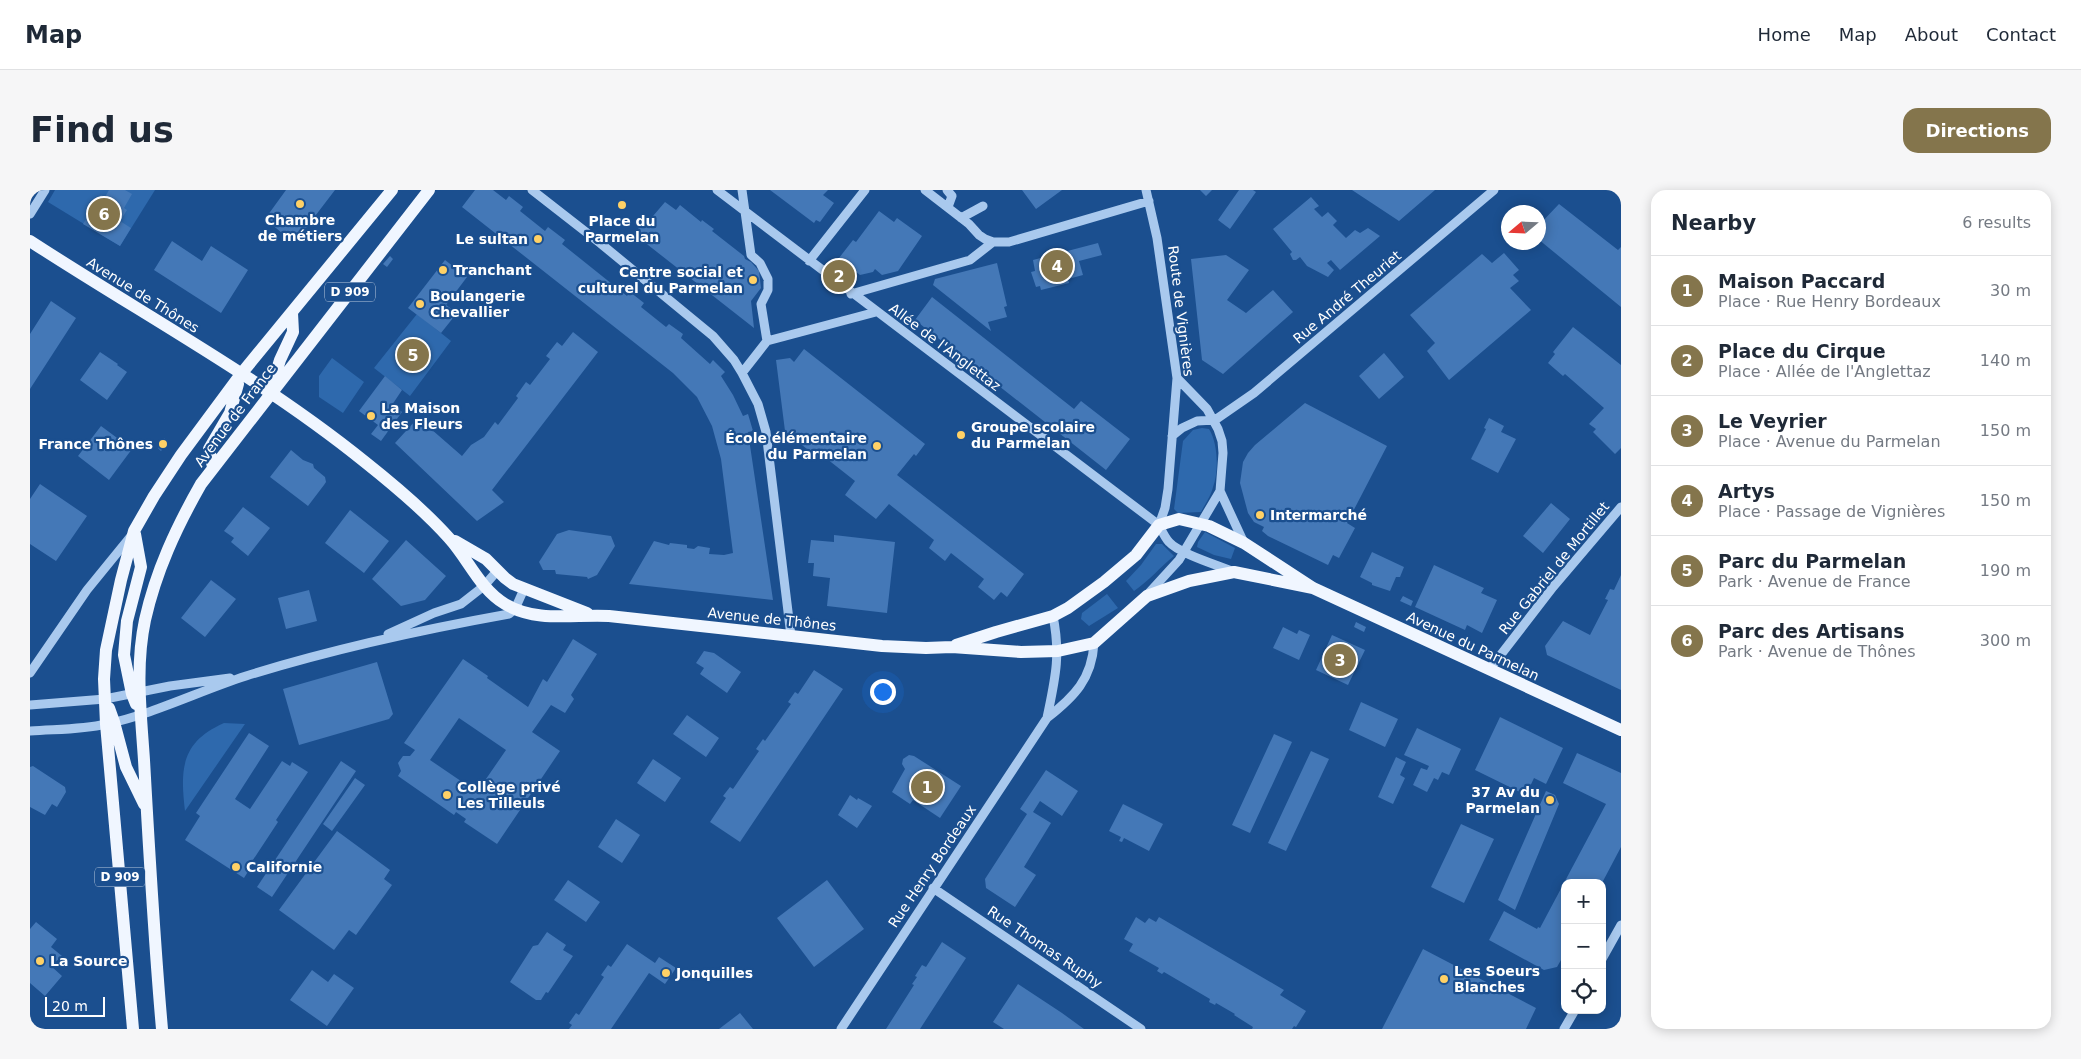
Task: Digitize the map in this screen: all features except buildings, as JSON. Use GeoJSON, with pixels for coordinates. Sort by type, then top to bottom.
{"type":"FeatureCollection","features":[{"type":"Feature","properties":{"kind":"main road","name":"Avenue de France"},"geometry":{"type":"LineString","coordinates":[[110,723],[105,699],[106,650],[121,580],[134,532],[154,496],[181,455],[241,374],[392,190]]}},
{"type":"Feature","properties":{"kind":"main road","name":"Avenue de France"},"geometry":{"type":"LineString","coordinates":[[136,693],[145,622],[158,573],[184,514],[213,467],[428,190]]}},
{"type":"Feature","properties":{"kind":"main road","name":"Avenue de Thônes"},"geometry":{"type":"LineString","coordinates":[[30,241],[270,393],[374,470],[450,539],[484,586],[514,609],[552,617],[590,615],[882,646],[952,647],[1021,652],[1058,651],[1094,643]]}},
{"type":"Feature","properties":{"kind":"main road"},"geometry":{"type":"LineString","coordinates":[[270,393],[280,360],[293,332],[292,313]]}},
{"type":"Feature","properties":{"kind":"main road"},"geometry":{"type":"LineString","coordinates":[[213,467],[209,449],[230,413],[241,374]]}},
{"type":"Feature","properties":{"kind":"main road"},"geometry":{"type":"LineString","coordinates":[[952,647],[1053,616],[1087,596],[1124,565],[1145,544],[1159,525],[1179,519],[1201,523],[1244,543],[1313,588]]}},
{"type":"Feature","properties":{"kind":"main road"},"geometry":{"type":"LineString","coordinates":[[134,532],[142,567],[127,621],[124,655],[136,693],[140,714]]}},
{"type":"Feature","properties":{"kind":"main road","name":"Avenue de Thônes"},"geometry":{"type":"LineString","coordinates":[[450,539],[486,559],[505,578],[524,589],[555,599],[590,615]]}},
{"type":"Feature","properties":{"kind":"main road"},"geometry":{"type":"LineString","coordinates":[[1094,643],[1147,596],[1189,581],[1234,572],[1313,588]]}},
{"type":"Feature","properties":{"kind":"main road","name":"Avenue du Parmelan"},"geometry":{"type":"LineString","coordinates":[[1313,588],[1621,730]]}},
{"type":"Feature","properties":{"kind":"main road","name":"D 909"},"geometry":{"type":"LineString","coordinates":[[140,714],[162,1029]]}},
{"type":"Feature","properties":{"kind":"main road"},"geometry":{"type":"LineString","coordinates":[[110,723],[126,767],[146,809]]}},
{"type":"Feature","properties":{"kind":"main road","name":"D 909"},"geometry":{"type":"LineString","coordinates":[[110,723],[133,1029]]}},
{"type":"Feature","properties":{"kind":"street"},"geometry":{"type":"LineString","coordinates":[[30,214],[45,190]]}},
{"type":"Feature","properties":{"kind":"street"},"geometry":{"type":"LineString","coordinates":[[532,190],[713,336],[734,360],[742,373],[758,404],[766,432],[790,636]]}},
{"type":"Feature","properties":{"kind":"street","name":"Allée de l'Anglettaz"},"geometry":{"type":"LineString","coordinates":[[717,190],[851,294],[1159,525],[1169,542],[1184,553]]}},
{"type":"Feature","properties":{"kind":"street"},"geometry":{"type":"LineString","coordinates":[[742,190],[751,255],[760,263],[768,279],[768,290],[761,304],[767,341]]}},
{"type":"Feature","properties":{"kind":"street"},"geometry":{"type":"LineString","coordinates":[[809,261],[865,190]]}},
{"type":"Feature","properties":{"kind":"street"},"geometry":{"type":"LineString","coordinates":[[925,190],[948,207],[979,235],[993,242],[1009,242],[1149,201]]}},
{"type":"Feature","properties":{"kind":"street"},"geometry":{"type":"LineString","coordinates":[[947,190],[952,196],[948,207]]}},
{"type":"Feature","properties":{"kind":"street","name":"Route de Vignières"},"geometry":{"type":"LineString","coordinates":[[1146,190],[1157,238],[1177,378],[1165,508],[1159,525]]}},
{"type":"Feature","properties":{"kind":"street","name":"Rue André Theuriet"},"geometry":{"type":"LineString","coordinates":[[1215,420],[1254,393],[1291,363],[1494,190]]}},
{"type":"Feature","properties":{"kind":"street"},"geometry":{"type":"LineString","coordinates":[[961,218],[982,206]]}},
{"type":"Feature","properties":{"kind":"street"},"geometry":{"type":"LineString","coordinates":[[851,294],[970,260],[993,242]]}},
{"type":"Feature","properties":{"kind":"street"},"geometry":{"type":"LineString","coordinates":[[742,373],[767,341],[876,312]]}},
{"type":"Feature","properties":{"kind":"street"},"geometry":{"type":"LineString","coordinates":[[1147,596],[1184,553],[1220,491],[1223,467],[1222,441],[1215,420],[1177,378]]}},
{"type":"Feature","properties":{"kind":"street"},"geometry":{"type":"LineString","coordinates":[[1172,436],[1182,428],[1197,421],[1215,420]]}},
{"type":"Feature","properties":{"kind":"street"},"geometry":{"type":"LineString","coordinates":[[1220,491],[1244,543]]}},
{"type":"Feature","properties":{"kind":"street","name":"Rue Gabriel de Mortillet"},"geometry":{"type":"LineString","coordinates":[[1489,670],[1553,587],[1621,507]]}},
{"type":"Feature","properties":{"kind":"street","name":"Avenue de France"},"geometry":{"type":"LineString","coordinates":[[30,673],[87,590],[134,532]]}},
{"type":"Feature","properties":{"kind":"street"},"geometry":{"type":"LineString","coordinates":[[1184,553],[1211,561],[1234,572]]}},
{"type":"Feature","properties":{"kind":"street"},"geometry":{"type":"LineString","coordinates":[[374,640],[434,613],[461,604],[484,586],[497,571]]}},
{"type":"Feature","properties":{"kind":"street"},"geometry":{"type":"LineString","coordinates":[[30,731],[78,729],[110,723],[245,676],[374,640],[509,614],[514,609],[524,589]]}},
{"type":"Feature","properties":{"kind":"street","name":"Rue Henry Bordeaux"},"geometry":{"type":"LineString","coordinates":[[1047,718],[1055,679],[1058,651],[1053,616]]}},
{"type":"Feature","properties":{"kind":"street","name":"Rue Henry Bordeaux"},"geometry":{"type":"LineString","coordinates":[[841,1029],[1047,718],[1069,702],[1081,685],[1093,659],[1094,643]]}},
{"type":"Feature","properties":{"kind":"street"},"geometry":{"type":"LineString","coordinates":[[30,705],[105,699],[170,686],[245,676]]}},
{"type":"Feature","properties":{"kind":"street","name":"Rue Thomas Ruphy"},"geometry":{"type":"LineString","coordinates":[[934,888],[1141,1029]]}},
{"type":"Feature","properties":{"kind":"street"},"geometry":{"type":"LineString","coordinates":[[1606,952],[1621,925]]}},
{"type":"Feature","properties":{"kind":"street"},"geometry":{"type":"LineString","coordinates":[[1564,1029],[1572,1014]]}},
{"type":"Feature","properties":{"kind":"shaded area"},"geometry":{"type":"Polygon","coordinates":[[[55,190],[155,190],[120,246],[48,202],[55,190]]]}},
{"type":"Feature","properties":{"kind":"shaded area"},"geometry":{"type":"Polygon","coordinates":[[[417,314],[451,341],[410,396],[374,368],[417,314]]]}},
{"type":"Feature","properties":{"kind":"shaded area"},"geometry":{"type":"Polygon","coordinates":[[[332,358],[364,382],[343,413],[319,397],[319,376],[332,358]]]}},
{"type":"Feature","properties":{"kind":"shaded area"},"geometry":{"type":"Polygon","coordinates":[[[1209,429],[1216,449],[1215,480],[1211,494],[1201,512],[1178,513],[1174,509],[1183,441],[1193,430],[1209,429]]]}},
{"type":"Feature","properties":{"kind":"shaded area"},"geometry":{"type":"Polygon","coordinates":[[[1205,532],[1235,548],[1231,559],[1214,555],[1197,547],[1205,532]]]}},
{"type":"Feature","properties":{"kind":"shaded area"},"geometry":{"type":"Polygon","coordinates":[[[1156,544],[1162,544],[1174,556],[1134,591],[1126,581],[1141,565],[1156,544]]]}},
{"type":"Feature","properties":{"kind":"shaded area"},"geometry":{"type":"Polygon","coordinates":[[[1107,594],[1118,608],[1089,626],[1081,619],[1082,613],[1107,594]]]}},
{"type":"Feature","properties":{"kind":"shaded area"},"geometry":{"type":"Polygon","coordinates":[[[224,723],[245,724],[185,811],[183,782],[186,758],[191,748],[199,739],[224,723]]]}},
{"type":"Feature","properties":{"kind":"place","name":"Chambre de métiers"},"geometry":{"type":"Point","coordinates":[300,204]}},
{"type":"Feature","properties":{"kind":"place","name":"Place du Parmelan"},"geometry":{"type":"Point","coordinates":[622,205]}},
{"type":"Feature","properties":{"kind":"place","name":"Parc des Artisans"},"geometry":{"type":"Point","coordinates":[104,214]}},
{"type":"Feature","properties":{"kind":"place","name":"Le sultan"},"geometry":{"type":"Point","coordinates":[538,239]}},
{"type":"Feature","properties":{"kind":"place","name":"Artys"},"geometry":{"type":"Point","coordinates":[1057,266]}},
{"type":"Feature","properties":{"kind":"place","name":"Tranchant"},"geometry":{"type":"Point","coordinates":[443,270]}},
{"type":"Feature","properties":{"kind":"place","name":"Place du Cirque"},"geometry":{"type":"Point","coordinates":[839,276]}},
{"type":"Feature","properties":{"kind":"place","name":"Centre social et culturel du Parmelan"},"geometry":{"type":"Point","coordinates":[753,280]}},
{"type":"Feature","properties":{"kind":"place","name":"Boulangerie Chevallier"},"geometry":{"type":"Point","coordinates":[420,304]}},
{"type":"Feature","properties":{"kind":"place","name":"Parc du Parmelan"},"geometry":{"type":"Point","coordinates":[413,355]}},
{"type":"Feature","properties":{"kind":"place","name":"La Maison des Fleurs"},"geometry":{"type":"Point","coordinates":[371,416]}},
{"type":"Feature","properties":{"kind":"place","name":"Groupe scolaire du Parmelan"},"geometry":{"type":"Point","coordinates":[961,435]}},
{"type":"Feature","properties":{"kind":"place","name":"France Thônes"},"geometry":{"type":"Point","coordinates":[163,444]}},
{"type":"Feature","properties":{"kind":"place","name":"École élémentaire du Parmelan"},"geometry":{"type":"Point","coordinates":[877,446]}},
{"type":"Feature","properties":{"kind":"place","name":"Intermarché"},"geometry":{"type":"Point","coordinates":[1260,515]}},
{"type":"Feature","properties":{"kind":"place","name":"Le Veyrier"},"geometry":{"type":"Point","coordinates":[1340,660]}},
{"type":"Feature","properties":{"kind":"place","name":"Maison Paccard"},"geometry":{"type":"Point","coordinates":[927,787]}},
{"type":"Feature","properties":{"kind":"place","name":"Collège privé Les Tilleuls"},"geometry":{"type":"Point","coordinates":[447,795]}},
{"type":"Feature","properties":{"kind":"place","name":"37 Av du Parmelan"},"geometry":{"type":"Point","coordinates":[1550,800]}},
{"type":"Feature","properties":{"kind":"place","name":"Californie"},"geometry":{"type":"Point","coordinates":[236,867]}},
{"type":"Feature","properties":{"kind":"place","name":"La Source"},"geometry":{"type":"Point","coordinates":[40,961]}},
{"type":"Feature","properties":{"kind":"place","name":"Jonquilles"},"geometry":{"type":"Point","coordinates":[666,973]}},
{"type":"Feature","properties":{"kind":"place","name":"Les Soeurs Blanches"},"geometry":{"type":"Point","coordinates":[1444,979]}}]}
